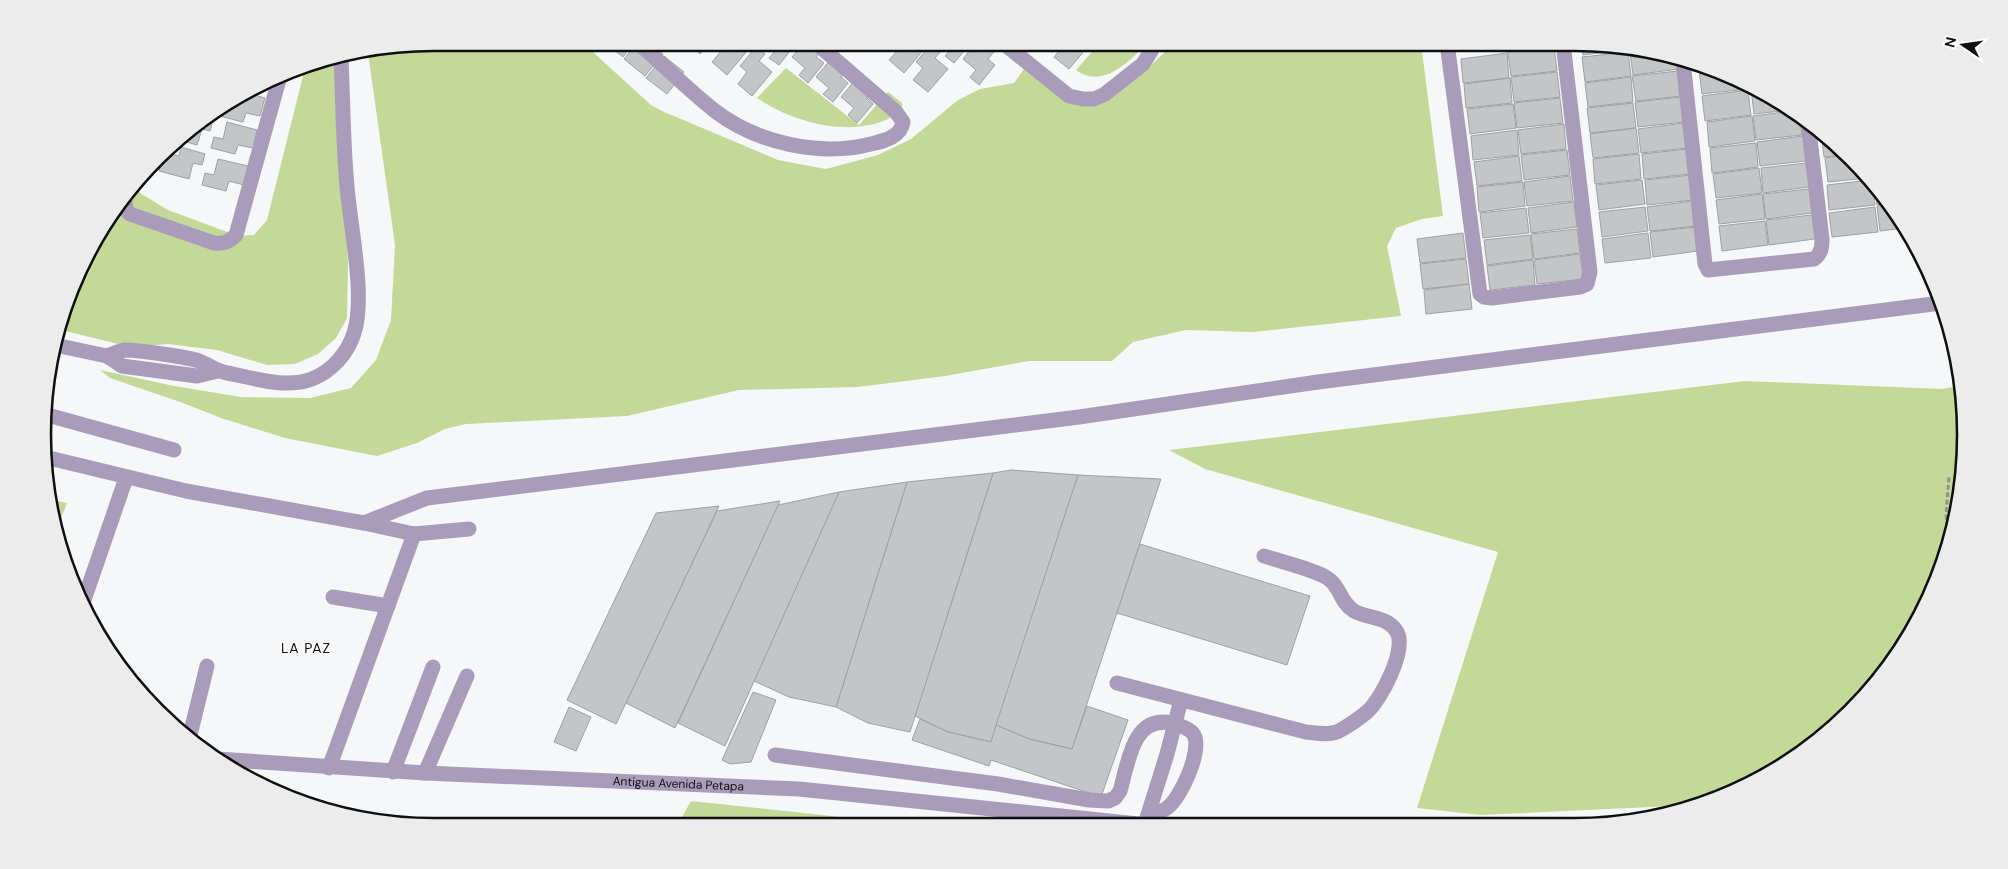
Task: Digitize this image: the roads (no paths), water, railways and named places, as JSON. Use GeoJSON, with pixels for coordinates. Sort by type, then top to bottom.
{"type":"FeatureCollection","features":[{"type":"Feature","properties":{"kind":"street"},"geometry":{"type":"LineString","coordinates":[[648,51],[715,111],[736,124],[758,134],[806,148],[831,150],[882,142],[893,136],[901,129],[903,122],[896,112],[826,51]]}},
{"type":"Feature","properties":{"kind":"street"},"geometry":{"type":"LineString","coordinates":[[1014,51],[1069,96],[1083,99],[1105,94],[1143,64],[1151,51]]}},
{"type":"Feature","properties":{"kind":"street"},"geometry":{"type":"LineString","coordinates":[[1448,51],[1480,294],[1484,298],[1580,288],[1587,284],[1590,272],[1565,51]]}},
{"type":"Feature","properties":{"kind":"street"},"geometry":{"type":"LineString","coordinates":[[62,346],[107,356],[124,350],[161,354],[198,361],[218,371],[283,384],[310,380],[328,370],[340,358],[350,343],[357,320],[358,295],[347,186],[341,63]]}},
{"type":"Feature","properties":{"kind":"street"},"geometry":{"type":"LineString","coordinates":[[1684,68],[1705,264],[1708,270],[1814,259],[1818,256],[1821,250],[1822,239],[1809,132]]}},
{"type":"Feature","properties":{"kind":"street"},"geometry":{"type":"LineString","coordinates":[[126,207],[130,214],[214,243],[227,242],[232,239],[238,225],[277,85]]}},
{"type":"Feature","properties":{"kind":"street"},"geometry":{"type":"LineString","coordinates":[[364,523],[427,498],[1069,419],[1328,381],[1934,304]]}},
{"type":"Feature","properties":{"kind":"street"},"geometry":{"type":"LineString","coordinates":[[52,416],[174,450]]}},
{"type":"Feature","properties":{"kind":"street"},"geometry":{"type":"LineString","coordinates":[[52,459],[186,491],[364,523],[414,534],[470,529]]}},
{"type":"Feature","properties":{"kind":"street"},"geometry":{"type":"LineString","coordinates":[[86,594],[126,478]]}},
{"type":"Feature","properties":{"kind":"street"},"geometry":{"type":"LineString","coordinates":[[329,768],[414,534]]}},
{"type":"Feature","properties":{"kind":"street"},"geometry":{"type":"LineString","coordinates":[[1117,683],[1306,732],[1325,734],[1338,732],[1368,711],[1382,692],[1393,669],[1399,648],[1398,635],[1395,629],[1380,618],[1355,612],[1347,606],[1343,602],[1334,583],[1325,576],[1264,556]]}},
{"type":"Feature","properties":{"kind":"street"},"geometry":{"type":"LineString","coordinates":[[333,597],[388,606]]}},
{"type":"Feature","properties":{"kind":"street"},"geometry":{"type":"LineString","coordinates":[[191,731],[207,666]]}},
{"type":"Feature","properties":{"kind":"street"},"geometry":{"type":"LineString","coordinates":[[393,772],[433,667]]}},
{"type":"Feature","properties":{"kind":"street"},"geometry":{"type":"LineString","coordinates":[[425,773],[467,676]]}},
{"type":"Feature","properties":{"kind":"street"},"geometry":{"type":"LineString","coordinates":[[1145,818],[1181,700]]}},
{"type":"Feature","properties":{"kind":"street"},"geometry":{"type":"LineString","coordinates":[[775,755],[998,784],[1089,800],[1108,801],[1115,798],[1120,791],[1136,737],[1144,727],[1156,722],[1175,724],[1191,730],[1194,735],[1196,742],[1194,756],[1183,786],[1174,800],[1168,808],[1149,818]]}},
{"type":"Feature","properties":{"kind":"street","name":"Antigua Avenida Petapa"},"geometry":{"type":"LineString","coordinates":[[234,760],[393,772],[799,789],[1112,818]]}},
{"type":"Feature","properties":{"kind":"district","name":"LA PAZ"},"geometry":{"type":"Point","coordinates":[306,648]}}]}
